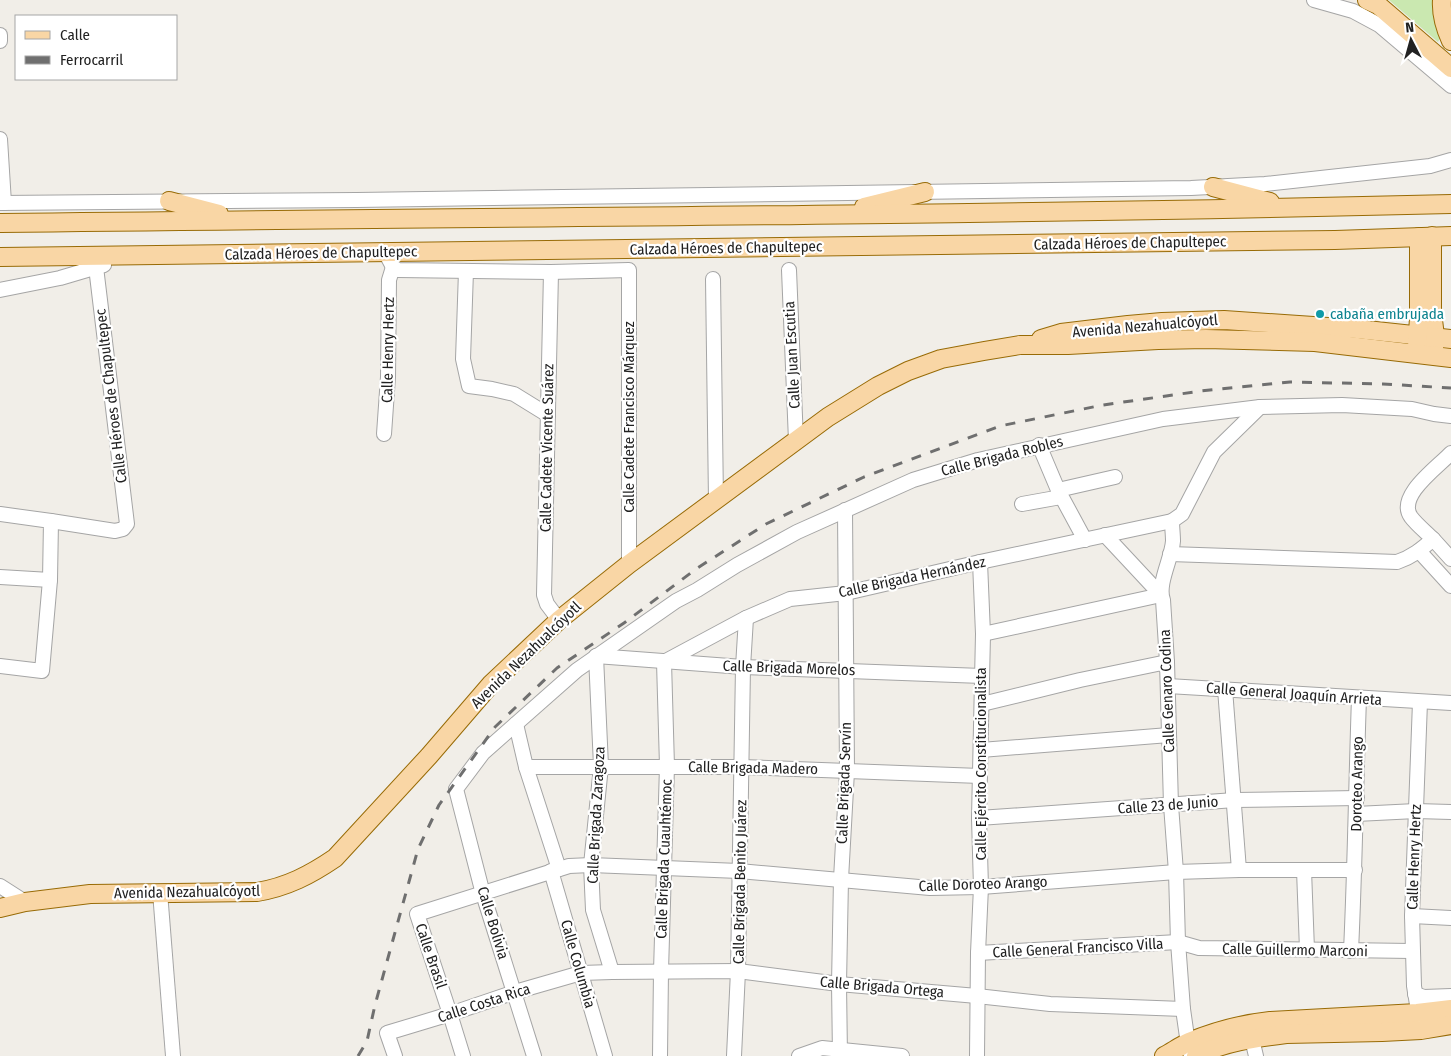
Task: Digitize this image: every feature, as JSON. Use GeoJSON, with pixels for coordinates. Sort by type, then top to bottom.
{"type":"FeatureCollection","features":[{"type":"Feature","properties":{"kind":"main road"},"geometry":{"type":"LineString","coordinates":[[1367,0],[1378,5],[1451,68]]}},
{"type":"Feature","properties":{"kind":"main road"},"geometry":{"type":"LineString","coordinates":[[1442,0],[1442,15],[1451,41]]}},
{"type":"Feature","properties":{"kind":"main road"},"geometry":{"type":"LineString","coordinates":[[1213,186],[1290,208]]}},
{"type":"Feature","properties":{"kind":"main road"},"geometry":{"type":"LineString","coordinates":[[836,214],[924,192]]}},
{"type":"Feature","properties":{"kind":"main road"},"geometry":{"type":"LineString","coordinates":[[169,201],[241,220]]}},
{"type":"Feature","properties":{"kind":"main road"},"geometry":{"type":"LineString","coordinates":[[0,223],[836,214],[1451,204]]}},
{"type":"Feature","properties":{"kind":"main road","name":"Calzada Héroes de Chapultepec"},"geometry":{"type":"LineString","coordinates":[[0,257],[136,255],[389,260],[1451,236]]}},
{"type":"Feature","properties":{"kind":"main road"},"geometry":{"type":"LineString","coordinates":[[1425,237],[1435,337],[1443,356]]}},
{"type":"Feature","properties":{"kind":"main road","name":"Avenida Nezahualcóyotl"},"geometry":{"type":"LineString","coordinates":[[1020,346],[1061,333],[1145,323],[1196,320],[1281,322],[1435,337]]}},
{"type":"Feature","properties":{"kind":"main road"},"geometry":{"type":"LineString","coordinates":[[1416,353],[1435,337]]}},
{"type":"Feature","properties":{"kind":"main road","name":"Avenida Nezahualcóyotl"},"geometry":{"type":"LineString","coordinates":[[0,908],[24,902],[90,894],[257,892],[282,887],[300,880],[317,870],[335,858],[429,756],[491,684],[559,620],[629,564],[828,418],[878,386],[919,366],[961,355],[1020,346],[1206,339],[1315,342],[1443,356]]}},
{"type":"Feature","properties":{"kind":"main road"},"geometry":{"type":"LineString","coordinates":[[1164,1056],[1286,1034],[1419,1021],[1451,1008]]}},
{"type":"Feature","properties":{"kind":"main road"},"geometry":{"type":"LineString","coordinates":[[1191,1052],[1232,1027],[1249,1023],[1270,1021],[1419,1021],[1451,1025]]}},
{"type":"Feature","properties":{"kind":"street"},"geometry":{"type":"LineString","coordinates":[[1314,0],[1353,11],[1379,25],[1451,86]]}},
{"type":"Feature","properties":{"kind":"street"},"geometry":{"type":"LineString","coordinates":[[0,35],[0,41]]}},
{"type":"Feature","properties":{"kind":"street"},"geometry":{"type":"LineString","coordinates":[[0,138],[2,203],[924,192],[1213,186],[1265,184],[1430,166],[1451,160]]}},
{"type":"Feature","properties":{"kind":"street"},"geometry":{"type":"LineString","coordinates":[[0,290],[60,278],[136,255]]}},
{"type":"Feature","properties":{"kind":"street"},"geometry":{"type":"LineString","coordinates":[[389,260],[398,270],[551,272]]}},
{"type":"Feature","properties":{"kind":"street","name":"Calle Henry Hertz"},"geometry":{"type":"LineString","coordinates":[[384,434],[388,377],[389,260]]}},
{"type":"Feature","properties":{"kind":"street","name":"Calle Héroes de Chapultepec"},"geometry":{"type":"LineString","coordinates":[[51,521],[115,531],[123,529],[127,524],[96,267]]}},
{"type":"Feature","properties":{"kind":"street","name":"Calle Cadete Francisco Márquez"},"geometry":{"type":"LineString","coordinates":[[551,272],[629,270],[629,564]]}},
{"type":"Feature","properties":{"kind":"street","name":"Calle Juan Escutia"},"geometry":{"type":"LineString","coordinates":[[789,270],[796,441]]}},
{"type":"Feature","properties":{"kind":"street"},"geometry":{"type":"LineString","coordinates":[[466,271],[464,359],[469,386],[514,394],[548,415]]}},
{"type":"Feature","properties":{"kind":"street","name":"Calle Cadete Vicente Suárez"},"geometry":{"type":"LineString","coordinates":[[551,272],[544,595],[547,604],[559,620]]}},
{"type":"Feature","properties":{"kind":"street"},"geometry":{"type":"LineString","coordinates":[[712,279],[716,501]]}},
{"type":"Feature","properties":{"kind":"street","name":"Calle Brigada Robles"},"geometry":{"type":"LineString","coordinates":[[456,789],[483,753],[596,656],[676,602],[737,564],[797,532],[913,480],[978,460],[1039,445],[1162,419],[1260,407],[1342,406],[1412,409],[1451,416]]}},
{"type":"Feature","properties":{"kind":"street"},"geometry":{"type":"LineString","coordinates":[[1172,521],[1182,514],[1214,452],[1260,407]]}},
{"type":"Feature","properties":{"kind":"street"},"geometry":{"type":"LineString","coordinates":[[1039,445],[1060,493],[1085,540]]}},
{"type":"Feature","properties":{"kind":"street"},"geometry":{"type":"LineString","coordinates":[[1451,453],[1419,484],[1408,500],[1407,506],[1410,516],[1451,560]]}},
{"type":"Feature","properties":{"kind":"street"},"geometry":{"type":"LineString","coordinates":[[1022,504],[1115,477]]}},
{"type":"Feature","properties":{"kind":"street","name":"Calle Brigada Servín"},"geometry":{"type":"LineString","coordinates":[[840,1052],[841,879],[847,771],[845,510]]}},
{"type":"Feature","properties":{"kind":"street"},"geometry":{"type":"LineString","coordinates":[[0,514],[51,521],[50,580],[42,672],[0,666]]}},
{"type":"Feature","properties":{"kind":"street","name":"Calle Brigada Hernández"},"geometry":{"type":"LineString","coordinates":[[664,662],[746,618],[790,599],[846,593],[1172,521]]}},
{"type":"Feature","properties":{"kind":"street","name":"Calle Genaro Codina"},"geometry":{"type":"LineString","coordinates":[[1172,521],[1173,542],[1161,595],[1168,662],[1168,735],[1178,942],[1183,1009],[1191,1052]]}},
{"type":"Feature","properties":{"kind":"street"},"geometry":{"type":"LineString","coordinates":[[1105,535],[1161,595]]}},
{"type":"Feature","properties":{"kind":"street"},"geometry":{"type":"LineString","coordinates":[[1170,554],[1397,562],[1420,551],[1433,539]]}},
{"type":"Feature","properties":{"kind":"street"},"geometry":{"type":"LineString","coordinates":[[1420,551],[1451,586]]}},
{"type":"Feature","properties":{"kind":"street","name":"Calle Ejército Constitucionalista"},"geometry":{"type":"LineString","coordinates":[[976,1056],[981,887],[979,818],[983,634],[980,562]]}},
{"type":"Feature","properties":{"kind":"street"},"geometry":{"type":"LineString","coordinates":[[0,577],[50,580]]}},
{"type":"Feature","properties":{"kind":"street"},"geometry":{"type":"LineString","coordinates":[[983,634],[1161,595]]}},
{"type":"Feature","properties":{"kind":"street","name":"Calle Brigada Benito Juárez"},"geometry":{"type":"LineString","coordinates":[[734,1056],[738,971],[743,667],[746,618]]}},
{"type":"Feature","properties":{"kind":"street","name":"Calle Brigada Morelos"},"geometry":{"type":"LineString","coordinates":[[596,656],[743,667],[982,676]]}},
{"type":"Feature","properties":{"kind":"street","name":"Calle Brigada Zaragoza"},"geometry":{"type":"LineString","coordinates":[[596,656],[601,766],[591,865],[592,910],[612,972]]}},
{"type":"Feature","properties":{"kind":"street","name":"Calle Brigada Cuauhtémoc"},"geometry":{"type":"LineString","coordinates":[[660,1056],[667,766],[664,662]]}},
{"type":"Feature","properties":{"kind":"street"},"geometry":{"type":"LineString","coordinates":[[982,704],[1080,680],[1168,662]]}},
{"type":"Feature","properties":{"kind":"street","name":"Calle General Joaquín Arrieta"},"geometry":{"type":"LineString","coordinates":[[1168,686],[1451,703]]}},
{"type":"Feature","properties":{"kind":"street"},"geometry":{"type":"LineString","coordinates":[[1225,689],[1239,870]]}},
{"type":"Feature","properties":{"kind":"street","name":"Doroteo Arango"},"geometry":{"type":"LineString","coordinates":[[1351,951],[1360,698]]}},
{"type":"Feature","properties":{"kind":"street","name":"Calle Henry Hertz"},"geometry":{"type":"LineString","coordinates":[[1419,1021],[1412,952],[1412,916],[1420,702]]}},
{"type":"Feature","properties":{"kind":"street","name":"Calle Columbia"},"geometry":{"type":"LineString","coordinates":[[516,724],[581,973],[605,1056]]}},
{"type":"Feature","properties":{"kind":"street"},"geometry":{"type":"LineString","coordinates":[[981,750],[1168,735]]}},
{"type":"Feature","properties":{"kind":"street","name":"Calle Brigada Madero"},"geometry":{"type":"LineString","coordinates":[[526,766],[742,767],[980,776]]}},
{"type":"Feature","properties":{"kind":"street","name":"Calle Bolivia"},"geometry":{"type":"LineString","coordinates":[[456,789],[483,894],[534,1056]]}},
{"type":"Feature","properties":{"kind":"street","name":"Calle 23 de Junio"},"geometry":{"type":"LineString","coordinates":[[979,818],[1234,800],[1357,798]]}},
{"type":"Feature","properties":{"kind":"street"},"geometry":{"type":"LineString","coordinates":[[1356,814],[1416,811],[1451,812]]}},
{"type":"Feature","properties":{"kind":"street","name":"Calle Doroteo Arango"},"geometry":{"type":"LineString","coordinates":[[417,914],[569,866],[591,865],[739,871],[930,888],[981,887],[1176,872],[1355,870]]}},
{"type":"Feature","properties":{"kind":"street"},"geometry":{"type":"LineString","coordinates":[[1304,870],[1307,950]]}},
{"type":"Feature","properties":{"kind":"street"},"geometry":{"type":"LineString","coordinates":[[0,886],[24,902]]}},
{"type":"Feature","properties":{"kind":"street"},"geometry":{"type":"LineString","coordinates":[[160,892],[173,1056]]}},
{"type":"Feature","properties":{"kind":"street","name":"Calle Brasil"},"geometry":{"type":"LineString","coordinates":[[417,914],[463,1056]]}},
{"type":"Feature","properties":{"kind":"street"},"geometry":{"type":"LineString","coordinates":[[1412,916],[1451,918]]}},
{"type":"Feature","properties":{"kind":"street","name":"Calle Guillermo Marconi"},"geometry":{"type":"LineString","coordinates":[[1178,942],[1199,948],[1412,952]]}},
{"type":"Feature","properties":{"kind":"street","name":"Calle General Francisco Villa"},"geometry":{"type":"LineString","coordinates":[[978,953],[1178,942]]}},
{"type":"Feature","properties":{"kind":"street","name":"Calle Brigada Ortega"},"geometry":{"type":"LineString","coordinates":[[581,973],[661,970],[738,971],[839,984],[1050,1004],[1183,1009]]}},
{"type":"Feature","properties":{"kind":"street","name":"Calle Costa Rica"},"geometry":{"type":"LineString","coordinates":[[395,1056],[387,1033],[581,973]]}},
{"type":"Feature","properties":{"kind":"street"},"geometry":{"type":"LineString","coordinates":[[1415,994],[1424,997],[1451,996]]}},
{"type":"Feature","properties":{"kind":"street"},"geometry":{"type":"LineString","coordinates":[[1252,1039],[1256,1056]]}},
{"type":"Feature","properties":{"kind":"street"},"geometry":{"type":"LineString","coordinates":[[799,1056],[822,1048],[840,1052],[902,1056]]}},
{"type":"Feature","properties":{"kind":"green space"},"geometry":{"type":"Polygon","coordinates":[[[1389,0],[1437,0],[1442,38],[1438,42],[1389,0]]]}},
{"type":"Feature","properties":{"kind":"railway"},"geometry":{"type":"LineString","coordinates":[[358,1056],[367,1041],[375,1005],[418,849],[439,805],[495,727],[557,668],[624,623],[696,569],[766,524],[864,477],[1000,426],[1103,405],[1201,391],[1290,382],[1451,388]]}},
{"type":"Feature","properties":{"kind":"place","name":"cabaña embrujada"},"geometry":{"type":"Point","coordinates":[1320,314]}}]}
